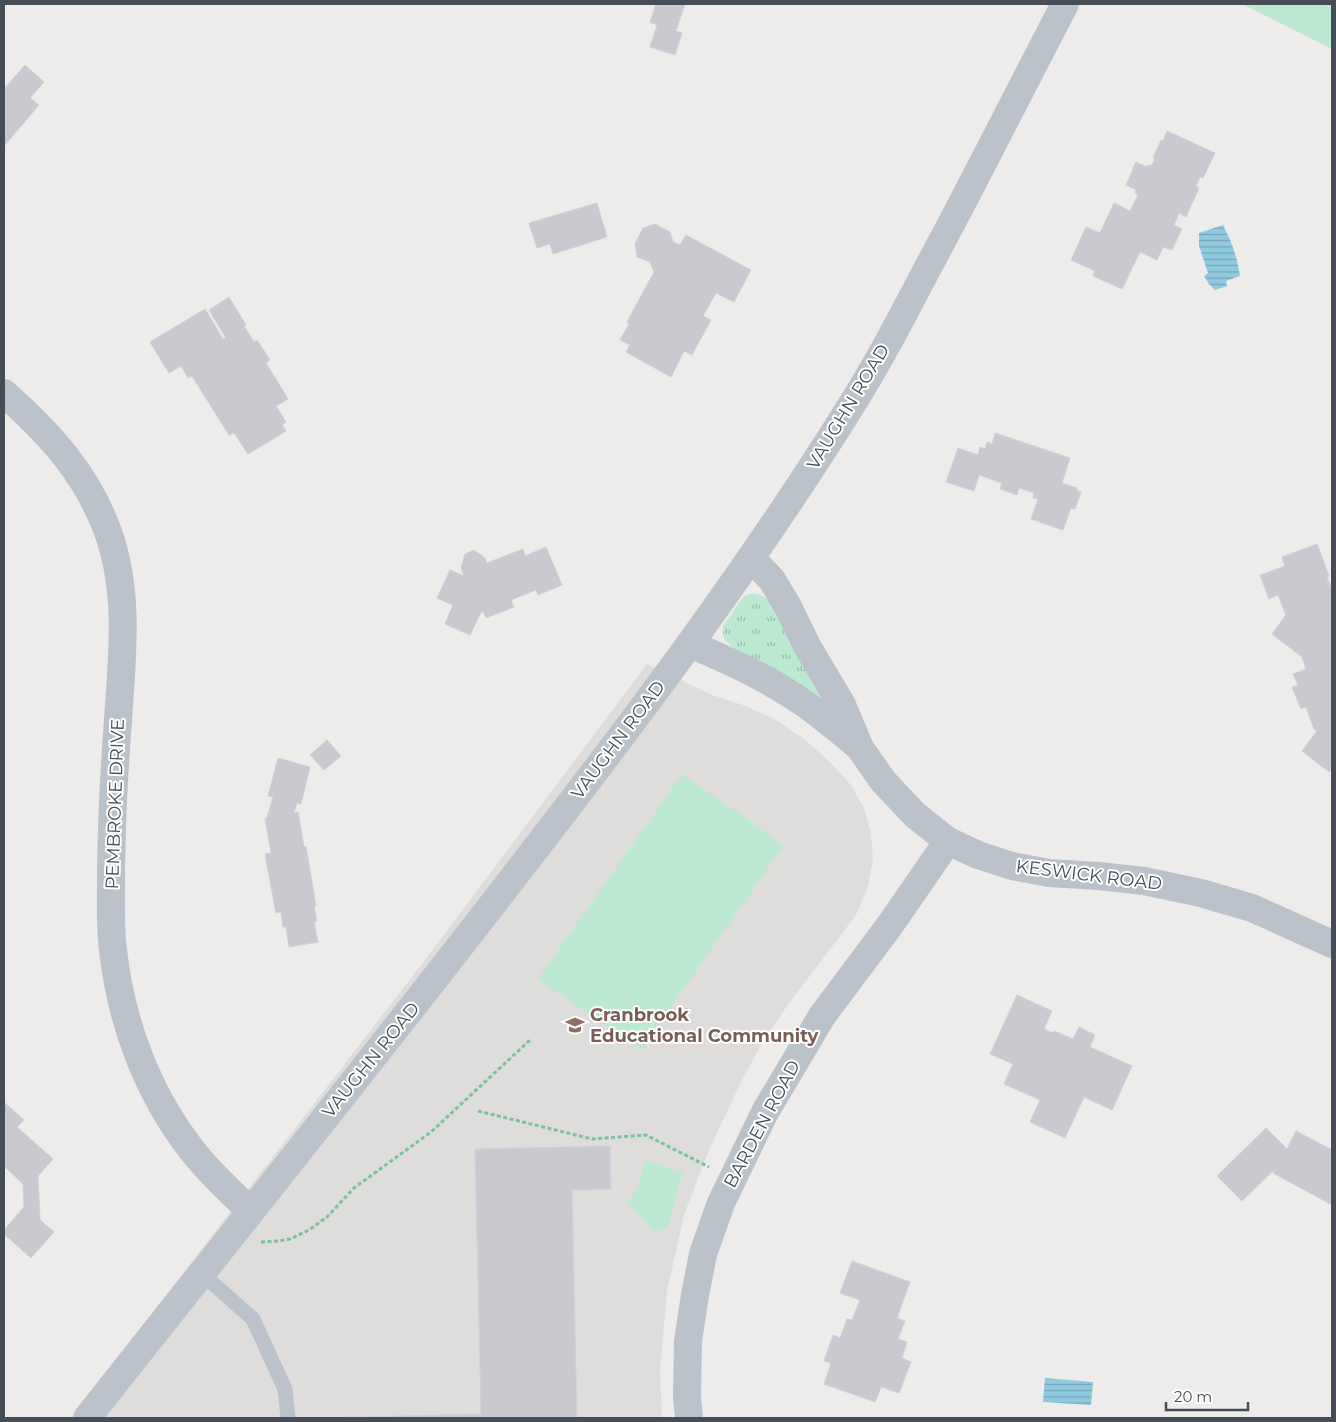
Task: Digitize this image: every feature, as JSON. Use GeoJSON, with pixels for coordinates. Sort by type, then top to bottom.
{"type":"FeatureCollection","features":[{"type":"Feature","properties":{"kind":"street","name":"VAUGHN ROAD"},"geometry":{"type":"LineString","coordinates":[[87,1418],[438,975],[579,792],[690,644],[751,558],[837,429],[882,352],[1065,4]]}},
{"type":"Feature","properties":{"kind":"street","name":"PEMBROKE DRIVE"},"geometry":{"type":"LineString","coordinates":[[4,393],[42,429],[75,467],[94,500],[108,533],[118,567],[122,592],[123,629],[110,859],[110,906],[112,950],[121,998],[134,1046],[151,1086],[191,1149],[218,1181],[250,1211]]}},
{"type":"Feature","properties":{"kind":"street","name":"KESWICK ROAD"},"geometry":{"type":"LineString","coordinates":[[751,558],[772,580],[788,607],[807,646],[842,705],[860,748],[883,781],[916,815],[948,841],[978,855],[1012,866],[1049,873],[1144,881],[1201,893],[1252,908],[1332,944]]}},
{"type":"Feature","properties":{"kind":"street"},"geometry":{"type":"LineString","coordinates":[[690,644],[765,679],[794,696],[860,748]]}},
{"type":"Feature","properties":{"kind":"street","name":"BARDEN ROAD"},"geometry":{"type":"LineString","coordinates":[[689,1418],[687,1396],[688,1341],[695,1295],[703,1254],[732,1178],[765,1112],[822,1016],[890,925],[948,841]]}},
{"type":"Feature","properties":{"kind":"lane"},"geometry":{"type":"LineString","coordinates":[[202,1274],[253,1319],[285,1390],[288,1418]]}},
{"type":"Feature","properties":{"kind":"path"},"geometry":{"type":"LineString","coordinates":[[232,1235],[256,1241],[278,1241],[290,1239],[309,1230],[327,1217],[354,1188],[431,1132],[530,1040]]}},
{"type":"Feature","properties":{"kind":"path"},"geometry":{"type":"LineString","coordinates":[[478,1111],[592,1139],[646,1136],[732,1178]]}},
{"type":"Feature","properties":{"kind":"shaded area","name":"Cranbrook Educational Community"},"geometry":{"type":"Polygon","coordinates":[[[647,664],[712,695],[743,705],[774,719],[804,739],[830,762],[851,785],[864,808],[871,834],[873,860],[868,886],[856,915],[787,1006],[762,1043],[740,1084],[709,1150],[684,1215],[667,1292],[660,1371],[662,1418],[71,1418],[418,969],[647,664]]]}},
{"type":"Feature","properties":{"kind":"green space"},"geometry":{"type":"Polygon","coordinates":[[[1242,4],[1332,4],[1332,49],[1242,4]]]}},
{"type":"Feature","properties":{"kind":"green space"},"geometry":{"type":"Polygon","coordinates":[[[749,594],[762,596],[772,604],[831,706],[738,653],[725,640],[723,626],[743,597],[749,594]]]}},
{"type":"Feature","properties":{"kind":"green space"},"geometry":{"type":"Polygon","coordinates":[[[682,774],[784,845],[641,1050],[538,979],[682,774]]]}},
{"type":"Feature","properties":{"kind":"green space"},"geometry":{"type":"Polygon","coordinates":[[[645,1160],[683,1172],[668,1226],[655,1233],[627,1202],[637,1189],[645,1160]]]}},
{"type":"Feature","properties":{"kind":"water"},"geometry":{"type":"Polygon","coordinates":[[[1223,225],[1234,250],[1240,276],[1226,281],[1227,286],[1215,290],[1204,276],[1208,273],[1199,246],[1199,233],[1223,225]]]}},
{"type":"Feature","properties":{"kind":"water"},"geometry":{"type":"Polygon","coordinates":[[[1045,1378],[1093,1382],[1091,1405],[1043,1402],[1045,1378]]]}},
{"type":"Feature","properties":{"kind":"building"},"geometry":{"type":"Polygon","coordinates":[[[656,4],[685,4],[676,31],[682,33],[675,55],[650,47],[657,25],[650,22],[656,4]]]}},
{"type":"Feature","properties":{"kind":"building"},"geometry":{"type":"Polygon","coordinates":[[[25,65],[44,82],[30,98],[39,105],[5,145],[4,89],[25,65]]]}},
{"type":"Feature","properties":{"kind":"building"},"geometry":{"type":"Polygon","coordinates":[[[1167,131],[1215,153],[1203,178],[1200,177],[1196,186],[1199,188],[1186,217],[1179,213],[1174,225],[1182,229],[1172,250],[1163,247],[1157,260],[1140,252],[1122,289],[1093,276],[1095,271],[1071,260],[1086,227],[1100,233],[1114,203],[1130,211],[1138,195],[1135,193],[1136,190],[1126,185],[1136,162],[1147,167],[1148,165],[1151,166],[1161,140],[1163,141],[1167,131]]]}},
{"type":"Feature","properties":{"kind":"building"},"geometry":{"type":"Polygon","coordinates":[[[597,203],[607,237],[553,254],[550,244],[537,248],[529,223],[597,203]]]}},
{"type":"Feature","properties":{"kind":"building"},"geometry":{"type":"Polygon","coordinates":[[[655,224],[670,232],[673,242],[680,245],[686,235],[751,270],[734,302],[716,293],[703,316],[711,320],[692,355],[684,351],[671,377],[626,352],[630,345],[620,340],[629,324],[627,322],[654,272],[650,262],[637,257],[635,244],[643,228],[655,224]]]}},
{"type":"Feature","properties":{"kind":"building"},"geometry":{"type":"Polygon","coordinates":[[[229,297],[254,342],[257,340],[270,360],[266,363],[288,399],[276,406],[286,422],[282,425],[286,431],[248,454],[234,433],[229,435],[192,376],[188,378],[181,366],[169,373],[150,342],[205,309],[223,339],[226,338],[209,310],[229,297]]]}},
{"type":"Feature","properties":{"kind":"building"},"geometry":{"type":"Polygon","coordinates":[[[995,433],[1070,458],[1062,483],[1077,488],[1076,490],[1081,492],[1075,509],[1071,508],[1063,530],[1031,519],[1038,499],[1033,498],[1034,493],[1019,488],[1017,495],[1000,489],[1002,483],[979,475],[974,491],[946,482],[958,448],[978,455],[980,447],[985,449],[987,442],[992,444],[995,433]]]}},
{"type":"Feature","properties":{"kind":"building"},"geometry":{"type":"Polygon","coordinates":[[[1317,544],[1332,590],[1332,768],[1329,772],[1302,751],[1317,731],[1314,729],[1306,707],[1301,709],[1292,687],[1298,685],[1293,674],[1306,669],[1302,657],[1272,634],[1286,615],[1278,595],[1269,599],[1260,575],[1285,566],[1282,557],[1317,544]]]}},
{"type":"Feature","properties":{"kind":"building"},"geometry":{"type":"Polygon","coordinates":[[[546,547],[562,585],[538,595],[536,590],[511,600],[514,607],[486,618],[483,611],[481,612],[470,635],[445,624],[453,605],[437,598],[450,570],[464,576],[461,568],[465,554],[474,550],[485,558],[487,563],[523,549],[525,556],[546,547]]]}},
{"type":"Feature","properties":{"kind":"building"},"geometry":{"type":"Polygon","coordinates":[[[327,740],[341,756],[324,770],[310,755],[327,740]]]}},
{"type":"Feature","properties":{"kind":"building"},"geometry":{"type":"Polygon","coordinates":[[[278,758],[310,767],[301,804],[297,803],[294,813],[298,812],[304,847],[306,846],[316,906],[314,906],[317,921],[314,922],[318,942],[289,947],[286,927],[283,927],[281,912],[276,913],[265,854],[271,853],[265,818],[267,818],[273,797],[268,796],[278,758]]]}},
{"type":"Feature","properties":{"kind":"building"},"geometry":{"type":"Polygon","coordinates":[[[1017,995],[1052,1011],[1044,1029],[1073,1039],[1079,1027],[1095,1035],[1090,1047],[1132,1066],[1112,1110],[1084,1097],[1065,1138],[1030,1122],[1040,1100],[1004,1084],[1013,1064],[990,1054],[1017,995]]]}},
{"type":"Feature","properties":{"kind":"building"},"geometry":{"type":"Polygon","coordinates":[[[4,1102],[24,1120],[17,1127],[53,1159],[38,1176],[40,1220],[54,1232],[31,1258],[4,1234],[4,1230],[24,1207],[23,1184],[4,1166],[4,1102]]]}},
{"type":"Feature","properties":{"kind":"building"},"geometry":{"type":"Polygon","coordinates":[[[1266,1128],[1287,1149],[1296,1131],[1332,1150],[1332,1205],[1273,1173],[1276,1168],[1242,1201],[1217,1176],[1266,1128]]]}},
{"type":"Feature","properties":{"kind":"building"},"geometry":{"type":"Polygon","coordinates":[[[610,1146],[611,1189],[572,1190],[577,1418],[316,1418],[481,1414],[475,1149],[610,1146]]]}},
{"type":"Feature","properties":{"kind":"building"},"geometry":{"type":"Polygon","coordinates":[[[852,1261],[910,1282],[897,1318],[905,1321],[898,1339],[907,1342],[902,1358],[911,1362],[899,1393],[881,1387],[875,1402],[824,1384],[831,1363],[824,1361],[833,1335],[840,1338],[847,1319],[852,1320],[860,1300],[840,1293],[852,1261]]]}},
{"type":"Feature","properties":{"kind":"place","name":"Cranbrook Educational Community"},"geometry":{"type":"Point","coordinates":[575,1025]}}]}
